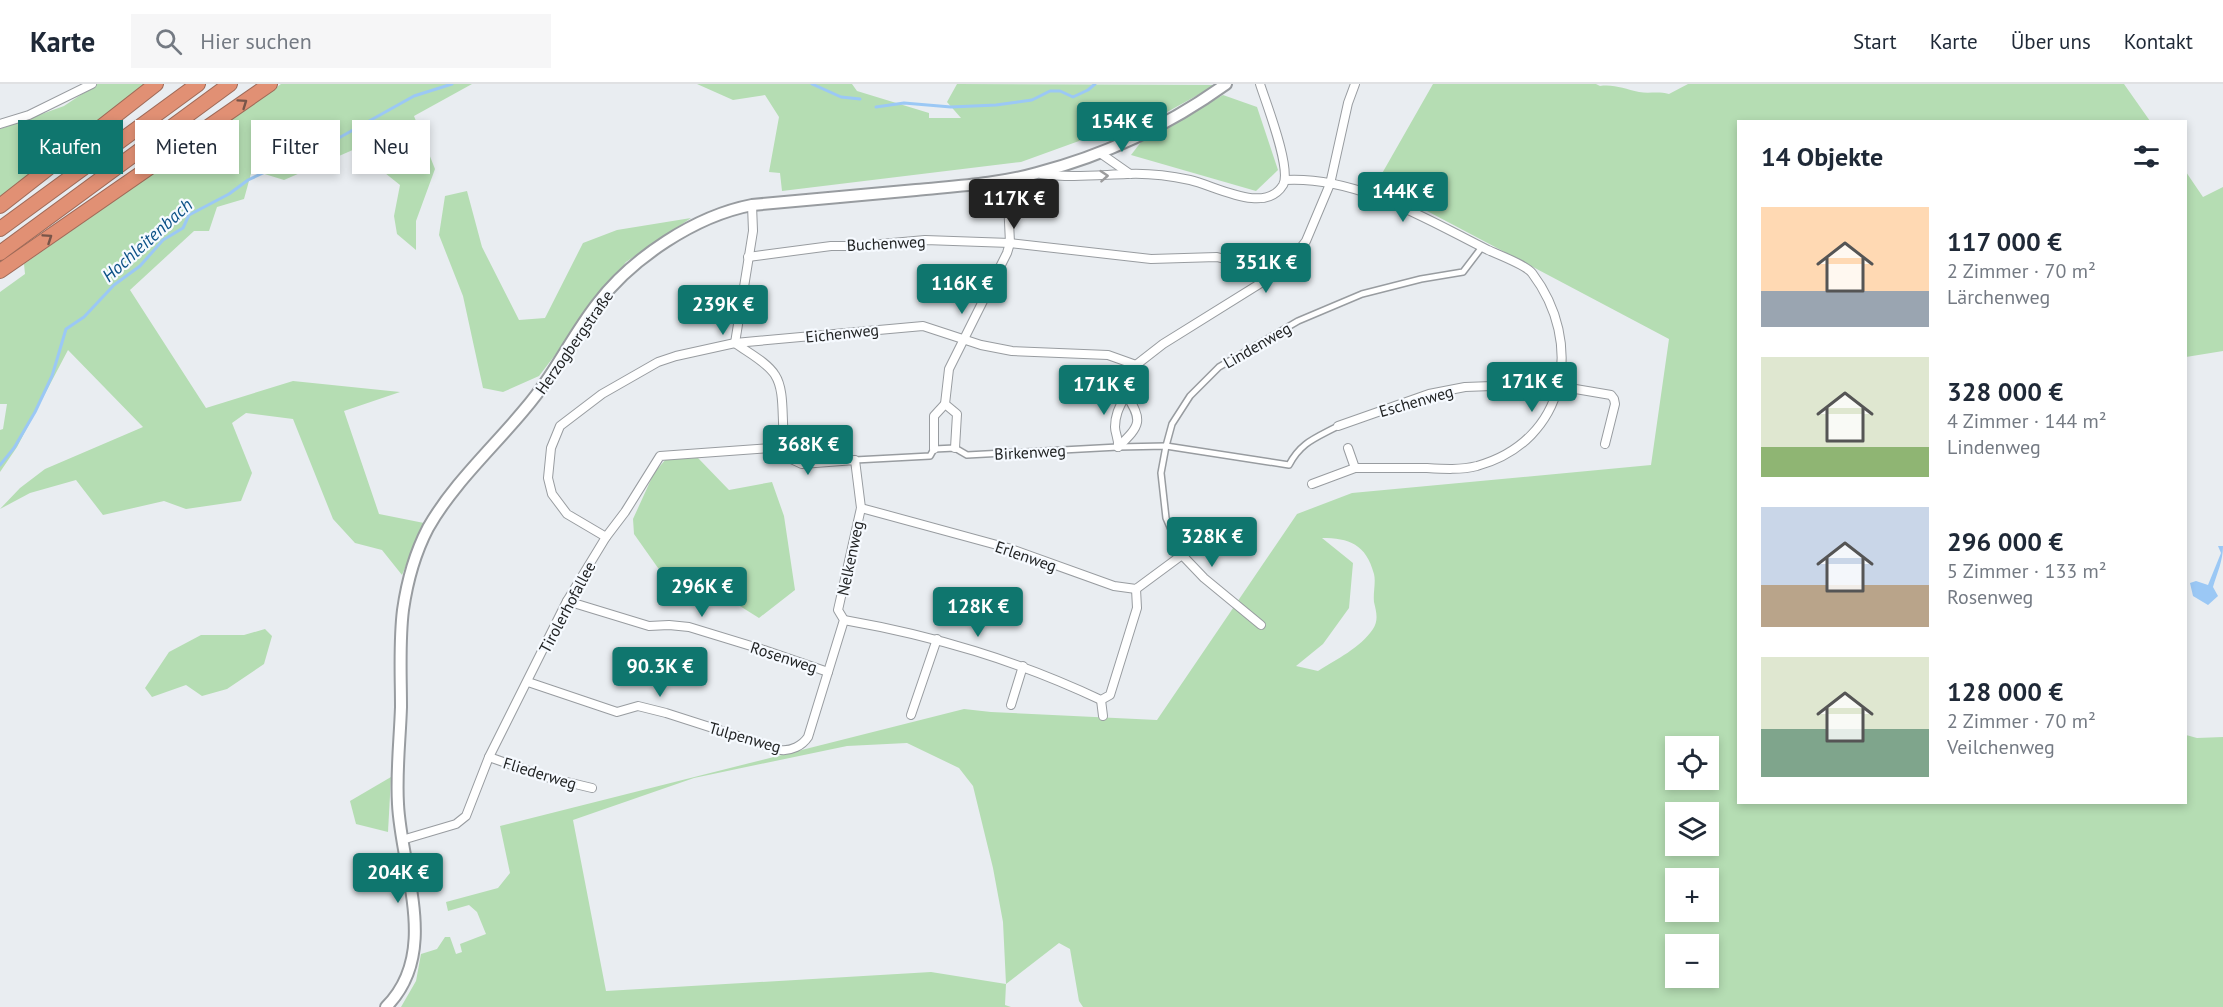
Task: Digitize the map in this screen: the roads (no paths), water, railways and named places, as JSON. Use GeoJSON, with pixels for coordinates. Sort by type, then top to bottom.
{"type":"FeatureCollection","features":[{"type":"Feature","properties":{"kind":"highway"},"geometry":{"type":"LineString","coordinates":[[0,206],[156,84]]}},
{"type":"Feature","properties":{"kind":"highway"},"geometry":{"type":"LineString","coordinates":[[0,229],[198,84]]}},
{"type":"Feature","properties":{"kind":"highway"},"geometry":{"type":"LineString","coordinates":[[0,253],[230,84]]}},
{"type":"Feature","properties":{"kind":"highway"},"geometry":{"type":"LineString","coordinates":[[0,271],[270,84]]}},
{"type":"Feature","properties":{"kind":"main road","name":"Herzogbergstraße"},"geometry":{"type":"LineString","coordinates":[[386,1007],[407,977],[414,952],[415,919],[397,803],[403,614],[409,578],[428,528],[456,489],[533,401],[596,305],[614,284],[632,266],[691,226],[725,212],[752,205],[977,184],[1036,173],[1100,153],[1168,121],[1197,105],[1226,84]]}},
{"type":"Feature","properties":{"kind":"street"},"geometry":{"type":"LineString","coordinates":[[0,124],[38,111],[92,84]]}},
{"type":"Feature","properties":{"kind":"street"},"geometry":{"type":"LineString","coordinates":[[1036,173],[1073,177],[1130,174],[1190,180],[1260,199],[1277,192],[1285,180],[1285,164],[1260,84]]}},
{"type":"Feature","properties":{"kind":"street"},"geometry":{"type":"LineString","coordinates":[[1118,447],[1119,439],[1115,430],[1117,409],[1126,394],[1136,365],[1163,344],[1284,268],[1306,241],[1329,184],[1348,103],[1355,84]]}},
{"type":"Feature","properties":{"kind":"street"},"geometry":{"type":"LineString","coordinates":[[1100,153],[1130,174]]}},
{"type":"Feature","properties":{"kind":"street"},"geometry":{"type":"LineString","coordinates":[[934,449],[934,416],[945,404],[949,369],[1010,243],[1007,179]]}},
{"type":"Feature","properties":{"kind":"street"},"geometry":{"type":"LineString","coordinates":[[1285,180],[1329,184],[1383,199],[1531,271],[1556,314],[1563,351],[1560,385],[1553,403],[1538,428],[1500,459],[1453,469],[1355,468],[1312,483]]}},
{"type":"Feature","properties":{"kind":"street"},"geometry":{"type":"LineString","coordinates":[[752,205],[753,231],[735,343],[774,373],[780,383],[784,447]]}},
{"type":"Feature","properties":{"kind":"street","name":"Buchenweg"},"geometry":{"type":"LineString","coordinates":[[748,257],[831,246],[925,240],[1010,243],[1151,259],[1217,257],[1273,275]]}},
{"type":"Feature","properties":{"kind":"street","name":"Lindenweg"},"geometry":{"type":"LineString","coordinates":[[1261,625],[1204,578],[1182,555],[1166,518],[1161,473],[1172,424],[1190,396],[1219,367],[1245,350],[1298,321],[1362,294],[1421,279],[1462,272],[1482,247]]}},
{"type":"Feature","properties":{"kind":"street","name":"Eichenweg"},"geometry":{"type":"LineString","coordinates":[[606,537],[567,514],[552,494],[548,478],[551,448],[560,426],[602,394],[657,362],[735,343],[923,326],[981,345],[1012,351],[1108,356],[1136,365]]}},
{"type":"Feature","properties":{"kind":"street","name":"Eschenweg"},"geometry":{"type":"LineString","coordinates":[[1289,465],[1296,451],[1338,426],[1404,402],[1465,387],[1560,385],[1611,395],[1615,404],[1605,444]]}},
{"type":"Feature","properties":{"kind":"street"},"geometry":{"type":"LineString","coordinates":[[1118,447],[1136,430],[1138,412],[1126,394]]}},
{"type":"Feature","properties":{"kind":"street"},"geometry":{"type":"LineString","coordinates":[[945,404],[957,414],[955,448]]}},
{"type":"Feature","properties":{"kind":"street","name":"Birkenweg"},"geometry":{"type":"LineString","coordinates":[[784,447],[789,458],[802,464],[930,456],[934,449],[955,448],[967,455],[1166,446],[1289,465]]}},
{"type":"Feature","properties":{"kind":"street","name":"Tirolerhofallee"},"geometry":{"type":"LineString","coordinates":[[402,840],[462,821],[466,816],[489,757],[567,601],[660,456],[784,447]]}},
{"type":"Feature","properties":{"kind":"street"},"geometry":{"type":"LineString","coordinates":[[1348,448],[1355,468]]}},
{"type":"Feature","properties":{"kind":"street","name":"Nelkenweg"},"geometry":{"type":"LineString","coordinates":[[792,749],[808,737],[844,620],[838,610],[861,507],[855,460]]}},
{"type":"Feature","properties":{"kind":"street","name":"Erlenweg"},"geometry":{"type":"LineString","coordinates":[[861,507],[1008,548],[1114,586],[1136,589]]}},
{"type":"Feature","properties":{"kind":"street"},"geometry":{"type":"LineString","coordinates":[[844,620],[937,639],[1023,666],[1101,699],[1110,695],[1137,609],[1136,589],[1182,555]]}},
{"type":"Feature","properties":{"kind":"street","name":"Rosenweg"},"geometry":{"type":"LineString","coordinates":[[567,601],[649,626],[689,627],[828,672]]}},
{"type":"Feature","properties":{"kind":"street"},"geometry":{"type":"LineString","coordinates":[[911,715],[937,639]]}},
{"type":"Feature","properties":{"kind":"street"},"geometry":{"type":"LineString","coordinates":[[1011,705],[1023,666]]}},
{"type":"Feature","properties":{"kind":"street","name":"Tulpenweg"},"geometry":{"type":"LineString","coordinates":[[528,682],[617,712],[638,706],[781,750],[792,749]]}},
{"type":"Feature","properties":{"kind":"street"},"geometry":{"type":"LineString","coordinates":[[1101,699],[1103,716]]}},
{"type":"Feature","properties":{"kind":"street","name":"Fliederweg"},"geometry":{"type":"LineString","coordinates":[[489,757],[546,777],[592,788]]}},
{"type":"Feature","properties":{"kind":"water"},"geometry":{"type":"Polygon","coordinates":[[[2218,546],[2223,546],[2223,551],[2213,587],[2218,596],[2208,605],[2193,596],[2190,583],[2196,581],[2208,585],[2221,553],[2218,546]]]}},
{"type":"Feature","properties":{"kind":"waterway","name":"Hochleitenbach"},"geometry":{"type":"LineString","coordinates":[[0,465],[14,448],[35,412],[52,376],[66,329],[84,317],[114,285],[140,266],[163,240],[183,228],[189,215],[229,194],[248,180],[293,159],[308,158],[319,149],[414,96],[452,84]]}},
{"type":"Feature","properties":{"kind":"waterway","name":"Hochleitenbach"},"geometry":{"type":"LineString","coordinates":[[812,84],[841,97],[860,99]]}},
{"type":"Feature","properties":{"kind":"waterway","name":"Hochleitenbach"},"geometry":{"type":"LineString","coordinates":[[876,107],[904,103],[951,107],[996,105],[1032,100],[1050,91],[1060,91],[1073,97],[1095,84]]}}]}
